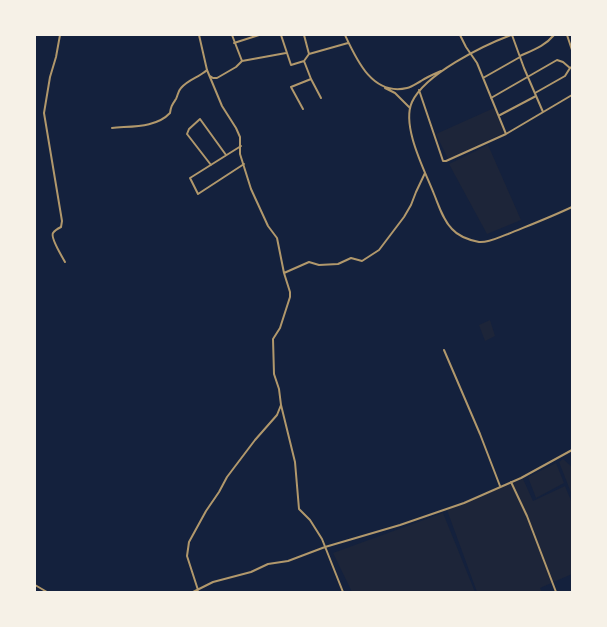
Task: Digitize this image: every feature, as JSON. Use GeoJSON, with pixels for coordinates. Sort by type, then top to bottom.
{"type":"FeatureCollection","features":[{"type":"Feature","properties":{"kind":"street"},"geometry":{"type":"LineString","coordinates":[[60,35],[56,57],[50,77],[44,113],[62,221],[61,227],[54,232],[52,236],[65,262]]}},
{"type":"Feature","properties":{"kind":"street"},"geometry":{"type":"LineString","coordinates":[[198,35],[207,70],[222,106],[240,137],[240,154],[251,189],[268,226],[277,238],[290,297],[280,328],[273,340],[274,374],[279,389],[281,405],[295,462],[299,509],[310,520],[322,539],[343,592]]}},
{"type":"Feature","properties":{"kind":"street"},"geometry":{"type":"LineString","coordinates":[[232,35],[242,61]]}},
{"type":"Feature","properties":{"kind":"street"},"geometry":{"type":"LineString","coordinates":[[234,43],[260,35]]}},
{"type":"Feature","properties":{"kind":"street"},"geometry":{"type":"LineString","coordinates":[[281,35],[291,65],[304,61],[309,54],[348,43]]}},
{"type":"Feature","properties":{"kind":"street"},"geometry":{"type":"LineString","coordinates":[[304,35],[309,54]]}},
{"type":"Feature","properties":{"kind":"street"},"geometry":{"type":"LineString","coordinates":[[345,35],[348,43],[370,78],[382,87],[395,93],[410,108]]}},
{"type":"Feature","properties":{"kind":"street"},"geometry":{"type":"LineString","coordinates":[[460,35],[477,63],[500,116],[506,134]]}},
{"type":"Feature","properties":{"kind":"street"},"geometry":{"type":"LineString","coordinates":[[382,87],[408,88],[444,70],[481,47],[503,36],[512,35],[543,112]]}},
{"type":"Feature","properties":{"kind":"street"},"geometry":{"type":"LineString","coordinates":[[483,78],[549,42],[554,35]]}},
{"type":"Feature","properties":{"kind":"street"},"geometry":{"type":"LineString","coordinates":[[567,35],[572,50]]}},
{"type":"Feature","properties":{"kind":"street"},"geometry":{"type":"LineString","coordinates":[[210,76],[217,78],[236,67],[242,61],[286,52]]}},
{"type":"Feature","properties":{"kind":"street"},"geometry":{"type":"LineString","coordinates":[[491,98],[557,60],[564,62],[571,67],[565,76],[500,116]]}},
{"type":"Feature","properties":{"kind":"street"},"geometry":{"type":"LineString","coordinates":[[304,61],[321,98]]}},
{"type":"Feature","properties":{"kind":"street"},"geometry":{"type":"LineString","coordinates":[[112,128],[151,124],[163,119],[169,114],[171,105],[180,89],[207,70]]}},
{"type":"Feature","properties":{"kind":"street"},"geometry":{"type":"LineString","coordinates":[[444,70],[419,90],[414,99],[410,108],[411,131],[425,173],[441,211],[449,225],[458,235],[480,242],[490,240],[572,207]]}},
{"type":"Feature","properties":{"kind":"street"},"geometry":{"type":"LineString","coordinates":[[303,109],[291,87],[311,79]]}},
{"type":"Feature","properties":{"kind":"street"},"geometry":{"type":"LineString","coordinates":[[419,90],[431,128],[444,161],[459,156],[506,134],[572,96]]}},
{"type":"Feature","properties":{"kind":"street"},"geometry":{"type":"LineString","coordinates":[[211,165],[187,134],[189,129],[200,119],[226,155]]}},
{"type":"Feature","properties":{"kind":"street"},"geometry":{"type":"LineString","coordinates":[[241,146],[190,178],[198,194],[244,164]]}},
{"type":"Feature","properties":{"kind":"street"},"geometry":{"type":"LineString","coordinates":[[284,273],[309,262],[319,265],[334,265],[351,258],[362,260],[380,250],[404,217],[425,173]]}},
{"type":"Feature","properties":{"kind":"street"},"geometry":{"type":"LineString","coordinates":[[444,350],[480,434],[500,486]]}},
{"type":"Feature","properties":{"kind":"street"},"geometry":{"type":"LineString","coordinates":[[198,590],[187,556],[189,542],[206,511],[220,492],[227,477],[260,434],[277,416],[281,405]]}},
{"type":"Feature","properties":{"kind":"street"},"geometry":{"type":"LineString","coordinates":[[194,592],[213,582],[251,572],[268,564],[288,561],[325,547],[400,525],[464,503],[529,474],[572,450]]}},
{"type":"Feature","properties":{"kind":"street"},"geometry":{"type":"LineString","coordinates":[[511,482],[527,516],[556,592]]}},
{"type":"Feature","properties":{"kind":"street"},"geometry":{"type":"LineString","coordinates":[[35,585],[47,592]]}},
{"type":"Feature","properties":{"kind":"shaded area"},"geometry":{"type":"Polygon","coordinates":[[[494,108],[504,133],[448,159],[436,134],[494,108]]]}},
{"type":"Feature","properties":{"kind":"shaded area"},"geometry":{"type":"Polygon","coordinates":[[[488,145],[521,220],[487,234],[449,164],[488,145]]]}},
{"type":"Feature","properties":{"kind":"shaded area"},"geometry":{"type":"Polygon","coordinates":[[[490,320],[495,336],[485,341],[479,325],[490,320]]]}},
{"type":"Feature","properties":{"kind":"shaded area"},"geometry":{"type":"Polygon","coordinates":[[[563,459],[572,467],[572,495],[559,462],[563,459]]]}},
{"type":"Feature","properties":{"kind":"shaded area"},"geometry":{"type":"Polygon","coordinates":[[[556,463],[564,483],[536,498],[528,477],[556,463]]]}},
{"type":"Feature","properties":{"kind":"shaded area"},"geometry":{"type":"Polygon","coordinates":[[[523,479],[533,501],[565,486],[572,503],[572,574],[540,588],[542,592],[477,592],[447,510],[523,479]]]}},
{"type":"Feature","properties":{"kind":"shaded area"},"geometry":{"type":"Polygon","coordinates":[[[443,513],[475,592],[352,592],[333,553],[443,513]]]}}]}
